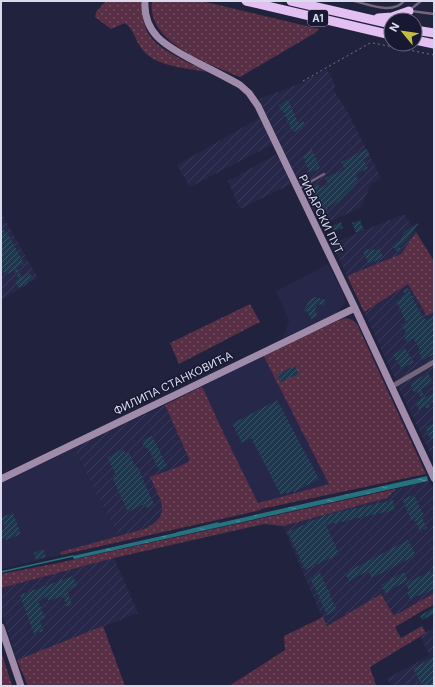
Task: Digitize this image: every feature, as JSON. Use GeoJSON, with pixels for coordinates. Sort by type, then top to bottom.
{"type":"FeatureCollection","features":[{"type":"Feature","properties":{"kind":"highway","name":"A1"},"geometry":{"type":"LineString","coordinates":[[246,1],[383,33]]}},
{"type":"Feature","properties":{"kind":"highway","name":"A1"},"geometry":{"type":"LineString","coordinates":[[291,1],[383,22]]}},
{"type":"Feature","properties":{"kind":"highway"},"geometry":{"type":"LineString","coordinates":[[363,18],[387,18],[409,11]]}},
{"type":"Feature","properties":{"kind":"highway"},"geometry":{"type":"LineString","coordinates":[[423,31],[434,33]]}},
{"type":"Feature","properties":{"kind":"highway"},"geometry":{"type":"LineString","coordinates":[[423,42],[434,44]]}},
{"type":"Feature","properties":{"kind":"main road","name":"РИБАРСКИ ПУТ"},"geometry":{"type":"LineString","coordinates":[[145,1],[145,11],[148,23],[152,32],[161,41],[170,48],[240,85],[249,93],[258,106],[355,308],[434,478]]}},
{"type":"Feature","properties":{"kind":"main road","name":"ФИЛИПА СТАНКОВИЋА"},"geometry":{"type":"LineString","coordinates":[[1,478],[355,308]]}},
{"type":"Feature","properties":{"kind":"main road"},"geometry":{"type":"LineString","coordinates":[[1,626],[21,686]]}},
{"type":"Feature","properties":{"kind":"street"},"geometry":{"type":"LineString","coordinates":[[391,387],[434,362]]}},
{"type":"Feature","properties":{"kind":"lane"},"geometry":{"type":"LineString","coordinates":[[354,1],[390,8],[397,6],[404,1]]}},
{"type":"Feature","properties":{"kind":"lane"},"geometry":{"type":"LineString","coordinates":[[409,11],[421,1]]}},
{"type":"Feature","properties":{"kind":"lane"},"geometry":{"type":"LineString","coordinates":[[409,11],[434,14]]}},
{"type":"Feature","properties":{"kind":"lane"},"geometry":{"type":"LineString","coordinates":[[298,189],[324,174]]}},
{"type":"Feature","properties":{"kind":"path"},"geometry":{"type":"LineString","coordinates":[[303,81],[370,43],[434,55]]}},
{"type":"Feature","properties":{"kind":"shaded area"},"geometry":{"type":"Polygon","coordinates":[[[106,1],[142,1],[145,26],[152,39],[163,49],[207,72],[172,66],[155,60],[142,49],[130,28],[125,23],[111,29],[95,17],[96,12],[106,1]]]}},
{"type":"Feature","properties":{"kind":"shaded area"},"geometry":{"type":"Polygon","coordinates":[[[152,1],[202,1],[319,29],[315,33],[240,77],[213,66],[183,50],[170,40],[159,29],[153,16],[152,1]]]}},
{"type":"Feature","properties":{"kind":"shaded area"},"geometry":{"type":"Polygon","coordinates":[[[327,69],[335,85],[333,89],[348,113],[381,178],[372,183],[360,208],[322,225],[302,189],[259,99],[302,83],[327,69]]]}},
{"type":"Feature","properties":{"kind":"shaded area"},"geometry":{"type":"Polygon","coordinates":[[[259,118],[273,144],[190,187],[177,165],[259,118]]]}},
{"type":"Feature","properties":{"kind":"shaded area"},"geometry":{"type":"Polygon","coordinates":[[[277,154],[291,184],[240,209],[228,181],[277,154]]]}},
{"type":"Feature","properties":{"kind":"shaded area"},"geometry":{"type":"Polygon","coordinates":[[[1,213],[38,278],[1,300],[1,213]]]}},
{"type":"Feature","properties":{"kind":"shaded area"},"geometry":{"type":"Polygon","coordinates":[[[404,214],[416,232],[401,254],[347,276],[332,244],[404,214]]]}},
{"type":"Feature","properties":{"kind":"shaded area"},"geometry":{"type":"Polygon","coordinates":[[[416,232],[434,261],[434,312],[427,316],[408,284],[364,312],[347,276],[401,254],[416,232]]]}},
{"type":"Feature","properties":{"kind":"shaded area"},"geometry":{"type":"Polygon","coordinates":[[[328,264],[343,293],[345,301],[344,305],[335,314],[283,338],[289,321],[276,291],[328,264]]]}},
{"type":"Feature","properties":{"kind":"shaded area"},"geometry":{"type":"Polygon","coordinates":[[[408,284],[427,316],[434,312],[434,359],[396,381],[364,312],[408,284]]]}},
{"type":"Feature","properties":{"kind":"shaded area"},"geometry":{"type":"Polygon","coordinates":[[[250,304],[260,322],[179,364],[170,343],[250,304]]]}},
{"type":"Feature","properties":{"kind":"shaded area"},"geometry":{"type":"Polygon","coordinates":[[[346,318],[357,324],[426,474],[261,509],[61,555],[60,552],[144,529],[153,524],[159,518],[162,512],[162,506],[150,477],[190,461],[165,405],[201,387],[203,388],[258,503],[329,484],[263,355],[346,318]]]}},
{"type":"Feature","properties":{"kind":"shaded area"},"geometry":{"type":"Polygon","coordinates":[[[263,355],[329,484],[258,503],[203,388],[201,387],[263,355]]]}},
{"type":"Feature","properties":{"kind":"shaded area"},"geometry":{"type":"Polygon","coordinates":[[[434,365],[434,461],[398,386],[434,365]]]}},
{"type":"Feature","properties":{"kind":"shaded area"},"geometry":{"type":"Polygon","coordinates":[[[165,405],[190,461],[151,477],[163,506],[162,514],[153,525],[118,536],[73,448],[165,405]]]}},
{"type":"Feature","properties":{"kind":"shaded area"},"geometry":{"type":"Polygon","coordinates":[[[73,448],[118,536],[60,552],[61,555],[1,569],[1,482],[73,448]]]}},
{"type":"Feature","properties":{"kind":"shaded area"},"geometry":{"type":"Polygon","coordinates":[[[429,481],[434,490],[434,593],[394,616],[381,594],[326,626],[283,526],[387,498],[396,489],[429,481]]]}},
{"type":"Feature","properties":{"kind":"shaded area"},"geometry":{"type":"Polygon","coordinates":[[[396,489],[387,498],[283,526],[264,524],[114,558],[1,588],[1,574],[58,563],[396,489]]]}},
{"type":"Feature","properties":{"kind":"shaded area"},"geometry":{"type":"Polygon","coordinates":[[[114,558],[138,613],[17,660],[1,611],[1,588],[114,558]]]}},
{"type":"Feature","properties":{"kind":"shaded area"},"geometry":{"type":"Polygon","coordinates":[[[434,593],[434,604],[395,627],[401,638],[422,626],[426,633],[370,667],[376,685],[374,686],[229,686],[285,650],[284,636],[323,617],[327,626],[381,594],[394,616],[434,593]]]}},
{"type":"Feature","properties":{"kind":"shaded area"},"geometry":{"type":"Polygon","coordinates":[[[103,626],[125,686],[28,686],[17,660],[103,626]]]}},
{"type":"Feature","properties":{"kind":"shaded area"},"geometry":{"type":"Polygon","coordinates":[[[434,628],[434,686],[392,686],[387,679],[430,655],[420,636],[434,628]]]}},
{"type":"Feature","properties":{"kind":"shaded area"},"geometry":{"type":"Polygon","coordinates":[[[1,651],[12,685],[9,686],[1,686],[1,651]]]}},
{"type":"Feature","properties":{"kind":"water"},"geometry":{"type":"Polygon","coordinates":[[[427,476],[428,481],[74,559],[73,556],[427,476]]]}},
{"type":"Feature","properties":{"kind":"building"},"geometry":{"type":"Polygon","coordinates":[[[288,100],[299,124],[303,121],[306,126],[293,132],[279,105],[288,100]]]}},
{"type":"Feature","properties":{"kind":"building"},"geometry":{"type":"Polygon","coordinates":[[[367,149],[370,156],[363,159],[368,168],[354,175],[359,180],[338,202],[327,207],[328,210],[320,214],[306,189],[317,183],[320,188],[328,184],[325,178],[345,169],[341,162],[367,149]]]}},
{"type":"Feature","properties":{"kind":"building"},"geometry":{"type":"Polygon","coordinates":[[[312,150],[320,168],[310,173],[303,157],[307,155],[306,153],[312,150]]]}},
{"type":"Feature","properties":{"kind":"building"},"geometry":{"type":"Polygon","coordinates":[[[360,220],[364,230],[356,233],[352,223],[360,220]]]}},
{"type":"Feature","properties":{"kind":"building"},"geometry":{"type":"Polygon","coordinates":[[[341,222],[343,228],[333,231],[331,226],[341,222]]]}},
{"type":"Feature","properties":{"kind":"building"},"geometry":{"type":"Polygon","coordinates":[[[417,223],[418,224],[408,239],[399,247],[401,250],[398,253],[392,245],[405,236],[403,233],[417,223]]]}},
{"type":"Feature","properties":{"kind":"building"},"geometry":{"type":"Polygon","coordinates":[[[1,225],[7,235],[8,234],[24,264],[17,268],[22,277],[29,272],[33,279],[19,288],[15,281],[19,279],[14,270],[8,274],[3,272],[1,269],[1,225]]]}},
{"type":"Feature","properties":{"kind":"building"},"geometry":{"type":"Polygon","coordinates":[[[372,248],[374,250],[379,248],[383,257],[369,264],[363,252],[372,248]]]}},
{"type":"Feature","properties":{"kind":"building"},"geometry":{"type":"Polygon","coordinates":[[[408,288],[420,313],[426,320],[434,316],[434,331],[432,332],[434,336],[434,354],[423,360],[419,353],[421,351],[413,338],[407,342],[404,337],[404,334],[406,333],[401,325],[406,322],[396,301],[406,296],[403,291],[408,288]]]}},
{"type":"Feature","properties":{"kind":"building"},"geometry":{"type":"Polygon","coordinates":[[[315,297],[326,300],[324,306],[318,304],[315,310],[318,316],[311,319],[307,311],[302,313],[310,300],[315,297]]]}},
{"type":"Feature","properties":{"kind":"building"},"geometry":{"type":"Polygon","coordinates":[[[405,348],[414,362],[402,369],[393,355],[405,348]]]}},
{"type":"Feature","properties":{"kind":"building"},"geometry":{"type":"Polygon","coordinates":[[[295,366],[299,374],[281,382],[277,374],[295,366]]]}},
{"type":"Feature","properties":{"kind":"building"},"geometry":{"type":"Polygon","coordinates":[[[428,373],[433,383],[421,389],[425,397],[434,393],[434,401],[429,404],[431,407],[427,409],[425,406],[419,410],[415,402],[422,399],[417,391],[414,393],[410,383],[428,373]]]}},
{"type":"Feature","properties":{"kind":"building"},"geometry":{"type":"Polygon","coordinates":[[[277,400],[319,479],[294,492],[293,491],[287,494],[286,492],[281,495],[251,438],[242,443],[232,424],[277,400]]]}},
{"type":"Feature","properties":{"kind":"building"},"geometry":{"type":"Polygon","coordinates":[[[434,423],[434,438],[430,439],[425,427],[434,423]]]}},
{"type":"Feature","properties":{"kind":"building"},"geometry":{"type":"Polygon","coordinates":[[[152,436],[167,466],[159,470],[149,450],[146,447],[145,448],[143,444],[143,440],[152,436]]]}},
{"type":"Feature","properties":{"kind":"building"},"geometry":{"type":"Polygon","coordinates":[[[123,449],[126,454],[129,453],[135,466],[137,466],[154,504],[147,508],[145,504],[128,512],[112,477],[116,475],[107,457],[123,449]]]}},
{"type":"Feature","properties":{"kind":"building"},"geometry":{"type":"Polygon","coordinates":[[[414,495],[424,515],[421,516],[427,528],[420,531],[415,520],[412,521],[402,499],[414,495]]]}},
{"type":"Feature","properties":{"kind":"building"},"geometry":{"type":"Polygon","coordinates":[[[393,500],[395,510],[326,525],[339,554],[305,570],[288,532],[325,515],[393,500]]]}},
{"type":"Feature","properties":{"kind":"building"},"geometry":{"type":"Polygon","coordinates":[[[13,513],[21,534],[6,540],[5,538],[1,540],[1,531],[5,529],[1,517],[13,513]]]}},
{"type":"Feature","properties":{"kind":"building"},"geometry":{"type":"Polygon","coordinates":[[[408,540],[416,555],[372,578],[368,571],[349,581],[345,573],[408,540]]]}},
{"type":"Feature","properties":{"kind":"building"},"geometry":{"type":"Polygon","coordinates":[[[43,549],[46,557],[36,560],[34,553],[43,549]]]}},
{"type":"Feature","properties":{"kind":"building"},"geometry":{"type":"Polygon","coordinates":[[[434,570],[434,589],[410,599],[407,592],[409,591],[406,583],[434,570]]]}},
{"type":"Feature","properties":{"kind":"building"},"geometry":{"type":"Polygon","coordinates":[[[404,572],[408,580],[385,593],[381,585],[404,572]]]}},
{"type":"Feature","properties":{"kind":"building"},"geometry":{"type":"Polygon","coordinates":[[[320,573],[337,610],[327,615],[310,578],[320,573]]]}},
{"type":"Feature","properties":{"kind":"building"},"geometry":{"type":"Polygon","coordinates":[[[73,576],[77,586],[67,590],[72,605],[67,607],[63,596],[49,601],[47,597],[38,600],[45,618],[40,620],[43,631],[34,634],[20,595],[73,576]]]}},
{"type":"Feature","properties":{"kind":"building"},"geometry":{"type":"Polygon","coordinates":[[[434,607],[434,614],[422,620],[420,616],[434,607]]]}},
{"type":"Feature","properties":{"kind":"building"},"geometry":{"type":"Polygon","coordinates":[[[434,657],[434,686],[422,686],[413,668],[434,657]]]}},
{"type":"Feature","properties":{"kind":"waterway"},"geometry":{"type":"LineString","coordinates":[[177,533],[218,523]]}},
{"type":"Feature","properties":{"kind":"waterway"},"geometry":{"type":"LineString","coordinates":[[1,572],[73,556]]}}]}
